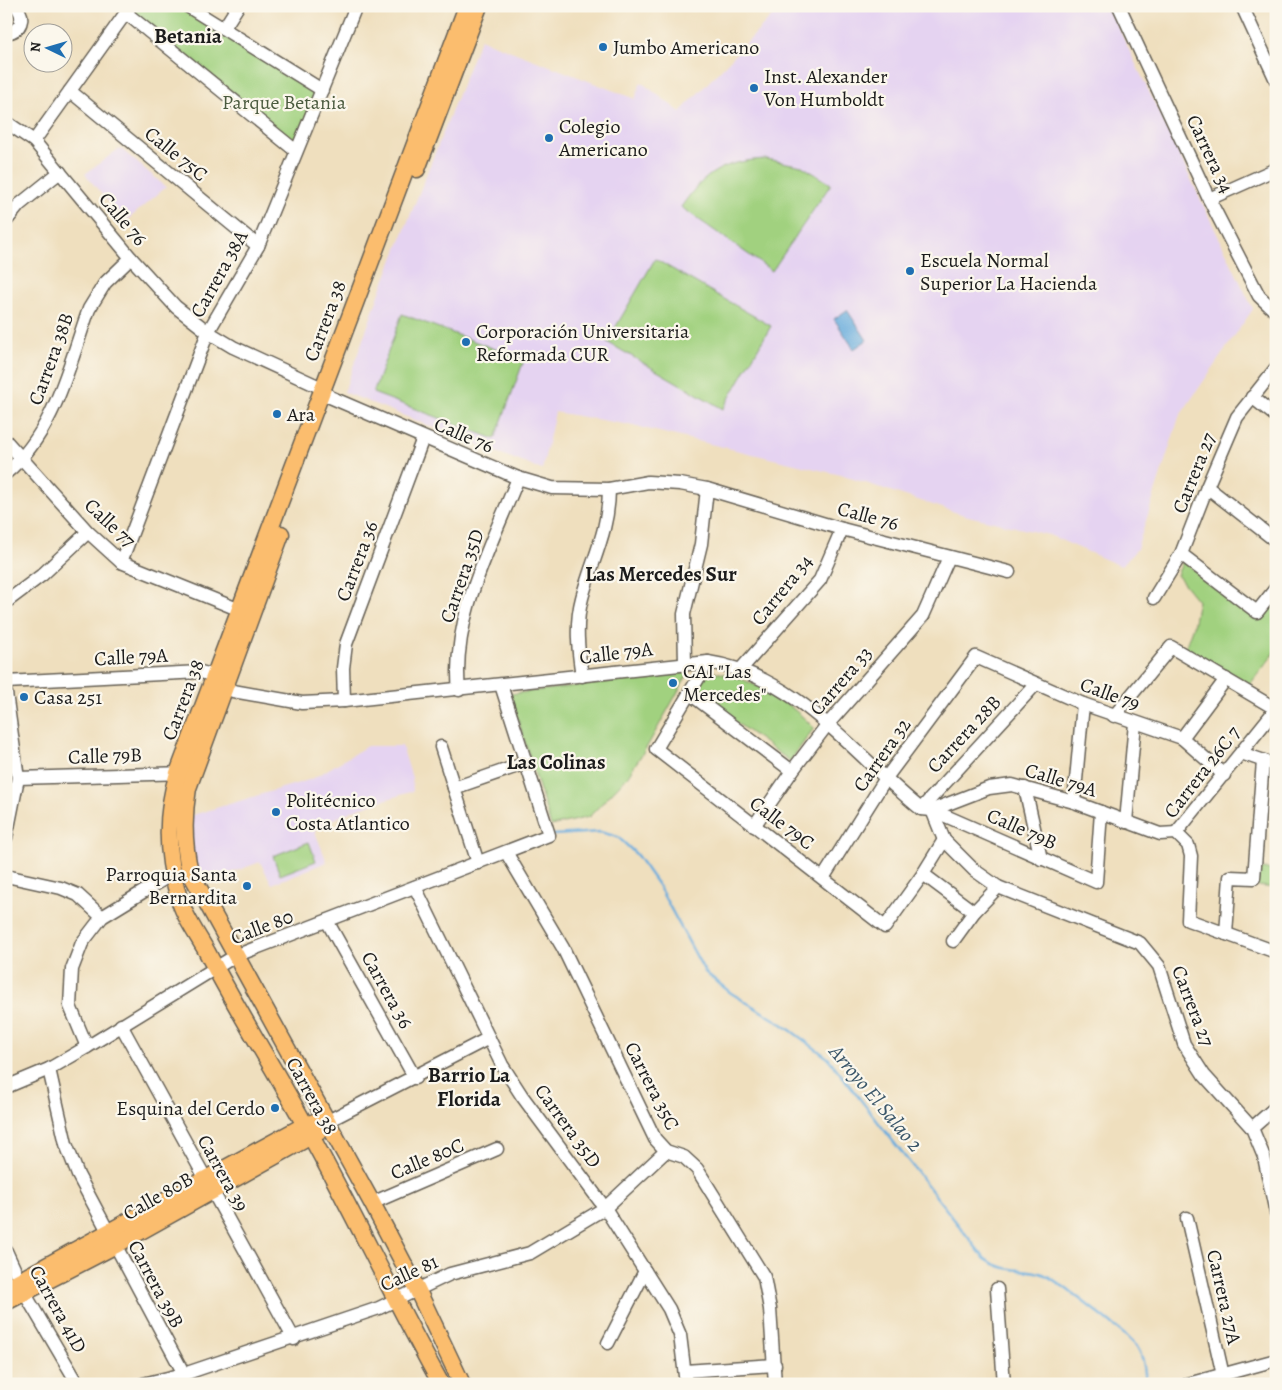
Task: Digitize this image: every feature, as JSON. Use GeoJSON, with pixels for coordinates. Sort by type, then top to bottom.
{"type":"FeatureCollection","features":[{"type":"Feature","properties":{"kind":"main road","name":"Carrera 38"},"geometry":{"type":"LineString","coordinates":[[441,1384],[395,1300],[308,1131],[215,968],[178,898],[172,876],[168,832],[170,808],[220,682],[467,6]]}},
{"type":"Feature","properties":{"kind":"main road","name":"Carrera 38"},"geometry":{"type":"LineString","coordinates":[[220,682],[240,610],[480,6]]}},
{"type":"Feature","properties":{"kind":"main road","name":"Carrera 38"},"geometry":{"type":"LineString","coordinates":[[185,773],[183,830],[190,872],[372,1203],[417,1289],[462,1384]]}},
{"type":"Feature","properties":{"kind":"main road","name":"Calle 80B"},"geometry":{"type":"LineString","coordinates":[[6,1302],[17,1288],[111,1239],[208,1184],[308,1131],[317,1133],[328,1121]]}},
{"type":"Feature","properties":{"kind":"street"},"geometry":{"type":"LineString","coordinates":[[6,33],[15,31],[21,23],[21,13],[16,6]]}},
{"type":"Feature","properties":{"kind":"street"},"geometry":{"type":"LineString","coordinates":[[187,6],[322,90]]}},
{"type":"Feature","properties":{"kind":"street"},"geometry":{"type":"LineString","coordinates":[[224,28],[238,6]]}},
{"type":"Feature","properties":{"kind":"street","name":"Carrera 38A"},"geometry":{"type":"LineString","coordinates":[[121,562],[208,332],[258,246],[356,6]]}},
{"type":"Feature","properties":{"kind":"street","name":"Carrera 34"},"geometry":{"type":"LineString","coordinates":[[1119,6],[1209,199],[1259,296],[1276,312]]}},
{"type":"Feature","properties":{"kind":"street"},"geometry":{"type":"LineString","coordinates":[[1242,6],[1276,80]]}},
{"type":"Feature","properties":{"kind":"street"},"geometry":{"type":"LineString","coordinates":[[34,141],[128,10],[296,151]]}},
{"type":"Feature","properties":{"kind":"street","name":"Calle 75C"},"geometry":{"type":"LineString","coordinates":[[70,91],[258,246]]}},
{"type":"Feature","properties":{"kind":"street","name":"Calle 76"},"geometry":{"type":"LineString","coordinates":[[6,122],[34,141],[131,258],[176,307],[208,332],[251,357],[423,438],[518,478],[552,488],[608,489],[648,482],[680,484],[707,489],[842,529],[1009,572]]}},
{"type":"Feature","properties":{"kind":"street"},"geometry":{"type":"LineString","coordinates":[[1209,199],[1276,169]]}},
{"type":"Feature","properties":{"kind":"street"},"geometry":{"type":"LineString","coordinates":[[6,221],[19,205],[60,172]]}},
{"type":"Feature","properties":{"kind":"street","name":"Carrera 38B"},"geometry":{"type":"LineString","coordinates":[[6,473],[23,460],[48,423],[89,309],[98,292],[131,258]]}},
{"type":"Feature","properties":{"kind":"street","name":"Carrera 27"},"geometry":{"type":"LineString","coordinates":[[1154,598],[1181,554],[1207,487],[1238,417],[1276,368]]}},
{"type":"Feature","properties":{"kind":"street"},"geometry":{"type":"LineString","coordinates":[[1252,398],[1276,416]]}},
{"type":"Feature","properties":{"kind":"street","name":"Carrera 36"},"geometry":{"type":"LineString","coordinates":[[344,701],[343,668],[346,644],[423,438]]}},
{"type":"Feature","properties":{"kind":"street","name":"Calle 77"},"geometry":{"type":"LineString","coordinates":[[6,441],[88,532],[121,562],[240,610]]}},
{"type":"Feature","properties":{"kind":"street","name":"Carrera 35D"},"geometry":{"type":"LineString","coordinates":[[459,690],[458,662],[462,626],[518,478]]}},
{"type":"Feature","properties":{"kind":"street"},"geometry":{"type":"LineString","coordinates":[[1207,487],[1276,541]]}},
{"type":"Feature","properties":{"kind":"street"},"geometry":{"type":"LineString","coordinates":[[582,676],[577,644],[578,620],[582,599],[606,528],[608,489]]}},
{"type":"Feature","properties":{"kind":"street"},"geometry":{"type":"LineString","coordinates":[[686,664],[684,614],[701,544],[707,489]]}},
{"type":"Feature","properties":{"kind":"street","name":"Carrera 34"},"geometry":{"type":"LineString","coordinates":[[741,669],[820,580],[842,529]]}},
{"type":"Feature","properties":{"kind":"street"},"geometry":{"type":"LineString","coordinates":[[6,602],[42,575],[88,532]]}},
{"type":"Feature","properties":{"kind":"street"},"geometry":{"type":"LineString","coordinates":[[1181,554],[1257,612],[1276,588]]}},
{"type":"Feature","properties":{"kind":"street","name":"Carrera 33"},"geometry":{"type":"LineString","coordinates":[[754,826],[827,725],[923,616],[949,557]]}},
{"type":"Feature","properties":{"kind":"street"},"geometry":{"type":"LineString","coordinates":[[1114,716],[1171,647],[1276,709]]}},
{"type":"Feature","properties":{"kind":"street","name":"Calle 79"},"geometry":{"type":"LineString","coordinates":[[976,657],[1036,685],[1083,704],[1182,738],[1224,774]]}},
{"type":"Feature","properties":{"kind":"street","name":"Carrera 32"},"geometry":{"type":"LineString","coordinates":[[823,878],[886,778],[976,657]]}},
{"type":"Feature","properties":{"kind":"street"},"geometry":{"type":"LineString","coordinates":[[708,662],[689,693],[792,771]]}},
{"type":"Feature","properties":{"kind":"street","name":"Calle 79A"},"geometry":{"type":"LineString","coordinates":[[6,682],[200,672],[234,691],[302,703],[459,690],[708,662],[741,669],[766,680],[791,696],[827,725],[886,778],[927,809],[1000,785],[1025,788],[1074,802],[1160,834],[1176,833]]}},
{"type":"Feature","properties":{"kind":"street"},"geometry":{"type":"LineString","coordinates":[[1182,738],[1226,679]]}},
{"type":"Feature","properties":{"kind":"street"},"geometry":{"type":"LineString","coordinates":[[454,788],[526,762],[501,685]]}},
{"type":"Feature","properties":{"kind":"street","name":"Carrera 28B"},"geometry":{"type":"LineString","coordinates":[[927,809],[1036,685]]}},
{"type":"Feature","properties":{"kind":"street"},"geometry":{"type":"LineString","coordinates":[[6,693],[18,778],[6,838]]}},
{"type":"Feature","properties":{"kind":"street","name":"Calle 79C"},"geometry":{"type":"LineString","coordinates":[[689,693],[656,749],[754,826],[885,927],[923,874]]}},
{"type":"Feature","properties":{"kind":"street"},"geometry":{"type":"LineString","coordinates":[[1074,802],[1083,704]]}},
{"type":"Feature","properties":{"kind":"street","name":"Carrera 26C 7"},"geometry":{"type":"LineString","coordinates":[[1226,934],[1188,920],[1191,856],[1188,846],[1176,833],[1276,709]]}},
{"type":"Feature","properties":{"kind":"street"},"geometry":{"type":"LineString","coordinates":[[1126,822],[1135,723]]}},
{"type":"Feature","properties":{"kind":"street"},"geometry":{"type":"LineString","coordinates":[[441,748],[478,863]]}},
{"type":"Feature","properties":{"kind":"street"},"geometry":{"type":"LineString","coordinates":[[1241,753],[1276,766]]}},
{"type":"Feature","properties":{"kind":"street"},"geometry":{"type":"LineString","coordinates":[[1263,761],[1254,878],[1230,877],[1226,934],[1276,952]]}},
{"type":"Feature","properties":{"kind":"street","name":"Calle 80"},"geometry":{"type":"LineString","coordinates":[[6,1087],[50,1068],[87,1047],[235,956],[549,835],[526,762]]}},
{"type":"Feature","properties":{"kind":"street","name":"Calle 79B"},"geometry":{"type":"LineString","coordinates":[[18,778],[185,773]]}},
{"type":"Feature","properties":{"kind":"street"},"geometry":{"type":"LineString","coordinates":[[1025,788],[1042,859]]}},
{"type":"Feature","properties":{"kind":"street"},"geometry":{"type":"LineString","coordinates":[[927,809],[944,840],[974,870],[998,887],[974,912],[952,941]]}},
{"type":"Feature","properties":{"kind":"street","name":"Calle 79B"},"geometry":{"type":"LineString","coordinates":[[927,809],[1096,882],[1101,812]]}},
{"type":"Feature","properties":{"kind":"street"},"geometry":{"type":"LineString","coordinates":[[944,840],[923,874],[974,912]]}},
{"type":"Feature","properties":{"kind":"street","name":"Carrera 35C"},"geometry":{"type":"LineString","coordinates":[[506,852],[563,948],[655,1138],[666,1151],[684,1157],[697,1170],[764,1276],[770,1309],[775,1384]]}},
{"type":"Feature","properties":{"kind":"street"},"geometry":{"type":"LineString","coordinates":[[87,1047],[70,1006],[72,969],[82,943],[102,917],[164,878],[190,872]]}},
{"type":"Feature","properties":{"kind":"street"},"geometry":{"type":"LineString","coordinates":[[6,876],[61,888],[78,896],[102,917]]}},
{"type":"Feature","properties":{"kind":"street","name":"Carrera 27"},"geometry":{"type":"LineString","coordinates":[[998,887],[1140,943],[1159,966],[1184,1044],[1204,1075],[1252,1128],[1270,1160],[1276,1213]]}},
{"type":"Feature","properties":{"kind":"street","name":"Carrera 35D"},"geometry":{"type":"LineString","coordinates":[[415,888],[502,1065],[522,1096],[605,1208],[669,1309],[680,1335],[686,1377]]}},
{"type":"Feature","properties":{"kind":"street","name":"Carrera 36"},"geometry":{"type":"LineString","coordinates":[[327,921],[414,1078]]}},
{"type":"Feature","properties":{"kind":"street","name":"Carrera 39"},"geometry":{"type":"LineString","coordinates":[[121,1025],[294,1338]]}},
{"type":"Feature","properties":{"kind":"street","name":"Calle 80B"},"geometry":{"type":"LineString","coordinates":[[328,1121],[489,1038]]}},
{"type":"Feature","properties":{"kind":"street","name":"Carrera 39B"},"geometry":{"type":"LineString","coordinates":[[50,1068],[66,1144],[78,1175],[184,1374]]}},
{"type":"Feature","properties":{"kind":"street"},"geometry":{"type":"LineString","coordinates":[[1252,1128],[1276,1107]]}},
{"type":"Feature","properties":{"kind":"street","name":"Calle 80C"},"geometry":{"type":"LineString","coordinates":[[372,1203],[496,1149]]}},
{"type":"Feature","properties":{"kind":"street","name":"Calle 81"},"geometry":{"type":"LineString","coordinates":[[142,1384],[184,1374],[379,1308],[450,1274],[530,1253],[605,1208],[666,1151]]}},
{"type":"Feature","properties":{"kind":"street","name":"Carrera 27A"},"geometry":{"type":"LineString","coordinates":[[1187,1218],[1224,1379]]}},
{"type":"Feature","properties":{"kind":"street","name":"Carrera 41D"},"geometry":{"type":"LineString","coordinates":[[6,1251],[17,1288],[78,1384]]}},
{"type":"Feature","properties":{"kind":"street"},"geometry":{"type":"LineString","coordinates":[[608,1342],[645,1271]]}},
{"type":"Feature","properties":{"kind":"street"},"geometry":{"type":"LineString","coordinates":[[997,1289],[1004,1384]]}},
{"type":"Feature","properties":{"kind":"street"},"geometry":{"type":"LineString","coordinates":[[1188,1384],[1224,1379],[1276,1360]]}},
{"type":"Feature","properties":{"kind":"street"},"geometry":{"type":"LineString","coordinates":[[686,1377],[775,1365]]}},
{"type":"Feature","properties":{"kind":"shaded area","name":"Escuela Normal Superior La Hacienda"},"geometry":{"type":"Polygon","coordinates":[[[782,6],[1108,6],[1253,309],[1179,417],[1137,549],[1121,566],[1049,535],[964,515],[841,475],[630,425],[555,412],[542,470],[344,392],[380,292],[480,39],[635,99],[641,82],[680,112],[782,6]]]}},
{"type":"Feature","properties":{"kind":"shaded area"},"geometry":{"type":"Polygon","coordinates":[[[120,148],[166,187],[125,222],[85,174],[120,148]]]}},
{"type":"Feature","properties":{"kind":"shaded area","name":"Politécnico Costa Atlantico"},"geometry":{"type":"Polygon","coordinates":[[[367,746],[402,746],[412,778],[413,791],[356,809],[317,827],[315,832],[327,862],[272,884],[260,862],[204,883],[194,863],[190,825],[193,815],[312,779],[367,746]]]}},
{"type":"Feature","properties":{"kind":"green space","name":"Parque Betania"},"geometry":{"type":"Polygon","coordinates":[[[130,6],[186,6],[322,90],[296,151],[126,14],[130,6]]]}},
{"type":"Feature","properties":{"kind":"green space"},"geometry":{"type":"Polygon","coordinates":[[[767,159],[802,166],[831,184],[772,271],[681,207],[707,177],[717,171],[739,162],[767,159]]]}},
{"type":"Feature","properties":{"kind":"green space"},"geometry":{"type":"Polygon","coordinates":[[[655,259],[771,326],[723,409],[607,342],[655,259]]]}},
{"type":"Feature","properties":{"kind":"green space"},"geometry":{"type":"Polygon","coordinates":[[[402,314],[524,360],[495,439],[373,393],[402,314]]]}},
{"type":"Feature","properties":{"kind":"green space"},"geometry":{"type":"Polygon","coordinates":[[[1183,561],[1257,619],[1270,603],[1276,608],[1276,651],[1247,688],[1184,651],[1193,626],[1198,601],[1177,575],[1183,561]]]}},
{"type":"Feature","properties":{"kind":"green space"},"geometry":{"type":"Polygon","coordinates":[[[689,672],[648,745],[627,777],[589,817],[551,826],[510,694],[689,672]]]}},
{"type":"Feature","properties":{"kind":"green space"},"geometry":{"type":"Polygon","coordinates":[[[715,672],[742,679],[769,692],[793,709],[814,728],[790,761],[695,693],[703,678],[715,672]]]}},
{"type":"Feature","properties":{"kind":"green space"},"geometry":{"type":"Polygon","coordinates":[[[309,842],[316,861],[280,875],[273,856],[309,842]]]}},
{"type":"Feature","properties":{"kind":"green space"},"geometry":{"type":"Polygon","coordinates":[[[1259,869],[1276,870],[1276,888],[1257,886],[1259,869]]]}},
{"type":"Feature","properties":{"kind":"water"},"geometry":{"type":"Polygon","coordinates":[[[847,310],[867,340],[854,349],[834,319],[847,310]]]}},
{"type":"Feature","properties":{"kind":"waterway","name":"Arroyo El Salao 2"},"geometry":{"type":"LineString","coordinates":[[553,835],[600,832],[618,837],[636,854],[658,885],[705,972],[731,993],[782,1024],[828,1058],[985,1259],[1001,1267],[1043,1274],[1092,1308],[1131,1341],[1141,1355],[1145,1369],[1146,1384]]}},
{"type":"Feature","properties":{"kind":"place","name":"Jumbo Americano"},"geometry":{"type":"Point","coordinates":[603,47]}},
{"type":"Feature","properties":{"kind":"place","name":"Inst. Alexander Von Humboldt"},"geometry":{"type":"Point","coordinates":[754,88]}},
{"type":"Feature","properties":{"kind":"place","name":"Colegio Americano"},"geometry":{"type":"Point","coordinates":[549,138]}},
{"type":"Feature","properties":{"kind":"place","name":"Escuela Normal Superior La Hacienda"},"geometry":{"type":"Point","coordinates":[910,271]}},
{"type":"Feature","properties":{"kind":"place","name":"Corporación Universitaria Reformada CUR"},"geometry":{"type":"Point","coordinates":[466,342]}},
{"type":"Feature","properties":{"kind":"place","name":"Ara"},"geometry":{"type":"Point","coordinates":[277,414]}},
{"type":"Feature","properties":{"kind":"place","name":"CAI \"Las Mercedes\""},"geometry":{"type":"Point","coordinates":[673,683]}},
{"type":"Feature","properties":{"kind":"place","name":"Casa 251"},"geometry":{"type":"Point","coordinates":[24,697]}},
{"type":"Feature","properties":{"kind":"place","name":"Politécnico Costa Atlantico"},"geometry":{"type":"Point","coordinates":[276,812]}},
{"type":"Feature","properties":{"kind":"place","name":"Parroquia Santa Bernardita"},"geometry":{"type":"Point","coordinates":[247,886]}},
{"type":"Feature","properties":{"kind":"place","name":"Esquina del Cerdo"},"geometry":{"type":"Point","coordinates":[275,1108]}},
{"type":"Feature","properties":{"kind":"district","name":"Betania"},"geometry":{"type":"Point","coordinates":[188,36]}},
{"type":"Feature","properties":{"kind":"district","name":"Las Mercedes Sur"},"geometry":{"type":"Point","coordinates":[661,574]}},
{"type":"Feature","properties":{"kind":"district","name":"Las Colinas"},"geometry":{"type":"Point","coordinates":[556,762]}},
{"type":"Feature","properties":{"kind":"district","name":"Barrio La Florida"},"geometry":{"type":"Point","coordinates":[469,1087]}}]}
